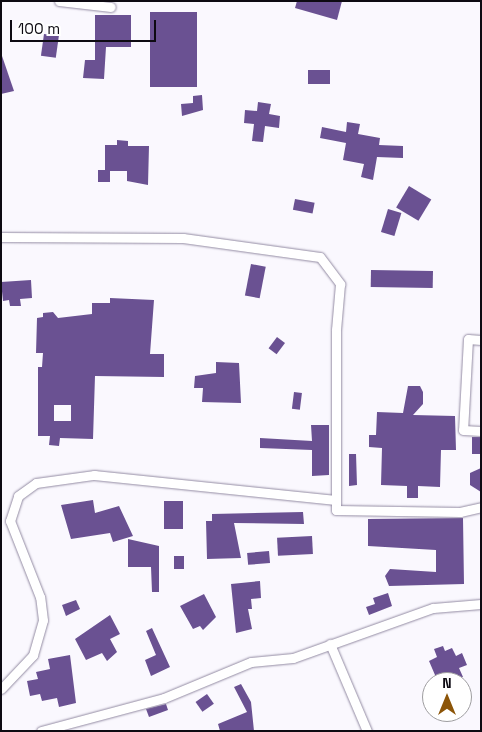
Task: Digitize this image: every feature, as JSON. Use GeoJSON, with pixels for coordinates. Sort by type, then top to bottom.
{"type":"FeatureCollection","features":[{"type":"Feature","properties":{"kind":"street"},"geometry":{"type":"LineString","coordinates":[[59,1],[111,7]]}},
{"type":"Feature","properties":{"kind":"street"},"geometry":{"type":"LineString","coordinates":[[1,237],[183,238],[320,257],[340,284],[336,330],[336,510],[460,512],[481,507]]}},
{"type":"Feature","properties":{"kind":"street"},"geometry":{"type":"LineString","coordinates":[[481,340],[468,339],[463,430],[481,431]]}},
{"type":"Feature","properties":{"kind":"street"},"geometry":{"type":"LineString","coordinates":[[1,689],[33,655],[43,620],[40,597],[10,520],[18,496],[36,483],[94,475],[336,500]]}},
{"type":"Feature","properties":{"kind":"street"},"geometry":{"type":"LineString","coordinates":[[41,731],[164,698],[251,662],[293,658],[433,608],[481,604]]}},
{"type":"Feature","properties":{"kind":"street"},"geometry":{"type":"LineString","coordinates":[[330,644],[367,731]]}},
{"type":"Feature","properties":{"kind":"building"},"geometry":{"type":"Polygon","coordinates":[[[297,1],[342,1],[337,20],[295,8],[297,1]]]}},
{"type":"Feature","properties":{"kind":"building"},"geometry":{"type":"Polygon","coordinates":[[[150,12],[197,12],[197,87],[150,87],[150,12]]]}},
{"type":"Feature","properties":{"kind":"building"},"geometry":{"type":"Polygon","coordinates":[[[95,15],[131,15],[131,47],[106,47],[104,79],[83,78],[85,60],[95,60],[95,15]]]}},
{"type":"Feature","properties":{"kind":"building"},"geometry":{"type":"Polygon","coordinates":[[[44,34],[59,36],[56,58],[41,56],[44,34]]]}},
{"type":"Feature","properties":{"kind":"building"},"geometry":{"type":"Polygon","coordinates":[[[1,53],[14,91],[1,94],[1,53]]]}},
{"type":"Feature","properties":{"kind":"building"},"geometry":{"type":"Polygon","coordinates":[[[308,70],[330,70],[330,84],[308,84],[308,70]]]}},
{"type":"Feature","properties":{"kind":"building"},"geometry":{"type":"Polygon","coordinates":[[[202,95],[203,110],[182,116],[181,104],[193,103],[193,96],[202,95]]]}},
{"type":"Feature","properties":{"kind":"building"},"geometry":{"type":"Polygon","coordinates":[[[258,102],[271,104],[269,114],[280,116],[279,128],[265,126],[263,142],[252,141],[254,124],[244,123],[245,110],[257,111],[258,102]]]}},
{"type":"Feature","properties":{"kind":"building"},"geometry":{"type":"Polygon","coordinates":[[[347,122],[360,124],[358,134],[380,138],[379,145],[403,146],[403,158],[377,157],[373,180],[361,177],[364,164],[343,160],[346,143],[320,138],[322,127],[346,132],[347,122]]]}},
{"type":"Feature","properties":{"kind":"building"},"geometry":{"type":"Polygon","coordinates":[[[117,140],[128,141],[128,146],[149,146],[148,185],[127,181],[127,171],[110,171],[110,182],[98,182],[98,170],[105,170],[105,145],[117,145],[117,140]]]}},
{"type":"Feature","properties":{"kind":"building"},"geometry":{"type":"Polygon","coordinates":[[[409,186],[431,199],[418,221],[396,207],[409,186]]]}},
{"type":"Feature","properties":{"kind":"building"},"geometry":{"type":"Polygon","coordinates":[[[295,199],[315,203],[313,214],[293,210],[295,199]]]}},
{"type":"Feature","properties":{"kind":"building"},"geometry":{"type":"Polygon","coordinates":[[[388,209],[401,213],[394,236],[381,232],[388,209]]]}},
{"type":"Feature","properties":{"kind":"building"},"geometry":{"type":"Polygon","coordinates":[[[251,264],[266,267],[260,298],[245,295],[251,264]]]}},
{"type":"Feature","properties":{"kind":"building"},"geometry":{"type":"Polygon","coordinates":[[[371,270],[433,271],[433,288],[371,287],[371,270]]]}},
{"type":"Feature","properties":{"kind":"building"},"geometry":{"type":"Polygon","coordinates":[[[31,280],[32,298],[20,299],[21,306],[10,306],[9,300],[3,301],[1,282],[31,280]]]}},
{"type":"Feature","properties":{"kind":"building"},"geometry":{"type":"Polygon","coordinates":[[[110,298],[154,300],[150,354],[164,354],[164,377],[95,376],[93,439],[60,438],[59,446],[49,445],[50,436],[38,436],[38,367],[42,367],[43,353],[36,353],[37,318],[43,317],[43,313],[53,312],[58,318],[92,314],[92,303],[110,303],[110,298]],[[54,405],[54,421],[71,421],[71,405],[54,405]]]}},
{"type":"Feature","properties":{"kind":"building"},"geometry":{"type":"Polygon","coordinates":[[[277,337],[285,343],[277,354],[269,348],[277,337]]]}},
{"type":"Feature","properties":{"kind":"building"},"geometry":{"type":"Polygon","coordinates":[[[216,362],[239,363],[241,403],[202,402],[203,388],[194,388],[195,376],[216,373],[216,362]]]}},
{"type":"Feature","properties":{"kind":"building"},"geometry":{"type":"Polygon","coordinates":[[[408,386],[420,386],[423,392],[423,404],[413,415],[455,416],[456,450],[441,450],[440,487],[418,486],[418,498],[407,498],[407,486],[381,485],[382,448],[369,447],[369,435],[376,435],[377,412],[403,413],[408,386]]]}},
{"type":"Feature","properties":{"kind":"building"},"geometry":{"type":"Polygon","coordinates":[[[294,392],[302,393],[300,410],[292,409],[294,392]]]}},
{"type":"Feature","properties":{"kind":"building"},"geometry":{"type":"Polygon","coordinates":[[[311,425],[329,425],[329,475],[312,476],[312,450],[260,448],[260,438],[312,441],[311,425]]]}},
{"type":"Feature","properties":{"kind":"building"},"geometry":{"type":"Polygon","coordinates":[[[472,437],[481,437],[481,454],[472,454],[472,437]]]}},
{"type":"Feature","properties":{"kind":"building"},"geometry":{"type":"Polygon","coordinates":[[[349,454],[356,454],[357,485],[349,486],[349,454]]]}},
{"type":"Feature","properties":{"kind":"building"},"geometry":{"type":"Polygon","coordinates":[[[481,468],[481,492],[470,485],[470,473],[481,468]]]}},
{"type":"Feature","properties":{"kind":"building"},"geometry":{"type":"Polygon","coordinates":[[[93,500],[95,513],[119,506],[133,536],[113,542],[110,533],[71,539],[61,505],[93,500]]]}},
{"type":"Feature","properties":{"kind":"building"},"geometry":{"type":"Polygon","coordinates":[[[164,501],[183,501],[183,529],[164,529],[164,501]]]}},
{"type":"Feature","properties":{"kind":"building"},"geometry":{"type":"Polygon","coordinates":[[[303,512],[304,524],[234,523],[241,558],[207,559],[206,521],[212,521],[212,514],[303,512]]]}},
{"type":"Feature","properties":{"kind":"building"},"geometry":{"type":"Polygon","coordinates":[[[463,518],[464,584],[389,586],[385,576],[390,569],[436,572],[436,550],[368,546],[368,519],[463,518]]]}},
{"type":"Feature","properties":{"kind":"building"},"geometry":{"type":"Polygon","coordinates":[[[312,536],[313,554],[278,556],[277,538],[312,536]]]}},
{"type":"Feature","properties":{"kind":"building"},"geometry":{"type":"Polygon","coordinates":[[[128,539],[159,546],[159,592],[152,592],[151,567],[128,567],[128,539]]]}},
{"type":"Feature","properties":{"kind":"building"},"geometry":{"type":"Polygon","coordinates":[[[269,551],[270,563],[248,565],[247,553],[269,551]]]}},
{"type":"Feature","properties":{"kind":"building"},"geometry":{"type":"Polygon","coordinates":[[[174,556],[184,556],[184,569],[174,569],[174,556]]]}},
{"type":"Feature","properties":{"kind":"building"},"geometry":{"type":"Polygon","coordinates":[[[260,581],[261,598],[251,599],[252,609],[248,609],[252,629],[236,633],[231,584],[260,581]]]}},
{"type":"Feature","properties":{"kind":"building"},"geometry":{"type":"Polygon","coordinates":[[[388,593],[392,606],[369,615],[366,607],[375,604],[373,598],[388,593]]]}},
{"type":"Feature","properties":{"kind":"building"},"geometry":{"type":"Polygon","coordinates":[[[204,594],[216,617],[203,630],[200,626],[193,629],[180,606],[204,594]]]}},
{"type":"Feature","properties":{"kind":"building"},"geometry":{"type":"Polygon","coordinates":[[[76,600],[80,609],[66,616],[62,605],[76,600]]]}},
{"type":"Feature","properties":{"kind":"building"},"geometry":{"type":"Polygon","coordinates":[[[110,615],[120,634],[110,639],[117,652],[107,661],[102,653],[86,660],[75,639],[110,615]]]}},
{"type":"Feature","properties":{"kind":"building"},"geometry":{"type":"Polygon","coordinates":[[[152,628],[170,667],[151,676],[145,660],[156,655],[146,631],[152,628]]]}},
{"type":"Feature","properties":{"kind":"building"},"geometry":{"type":"Polygon","coordinates":[[[443,646],[445,651],[452,648],[456,656],[462,653],[467,665],[459,668],[461,672],[434,672],[429,661],[437,657],[434,649],[443,646]]]}},
{"type":"Feature","properties":{"kind":"building"},"geometry":{"type":"Polygon","coordinates":[[[70,655],[76,703],[59,707],[57,698],[42,701],[40,694],[30,696],[27,681],[38,679],[36,672],[50,669],[48,659],[70,655]]]}},
{"type":"Feature","properties":{"kind":"building"},"geometry":{"type":"Polygon","coordinates":[[[241,684],[251,702],[254,731],[220,731],[218,724],[247,712],[234,687],[241,684]]]}},
{"type":"Feature","properties":{"kind":"building"},"geometry":{"type":"Polygon","coordinates":[[[207,694],[214,704],[202,712],[196,702],[207,694]]]}},
{"type":"Feature","properties":{"kind":"building"},"geometry":{"type":"Polygon","coordinates":[[[166,704],[168,710],[149,717],[146,709],[166,704]]]}}]}
